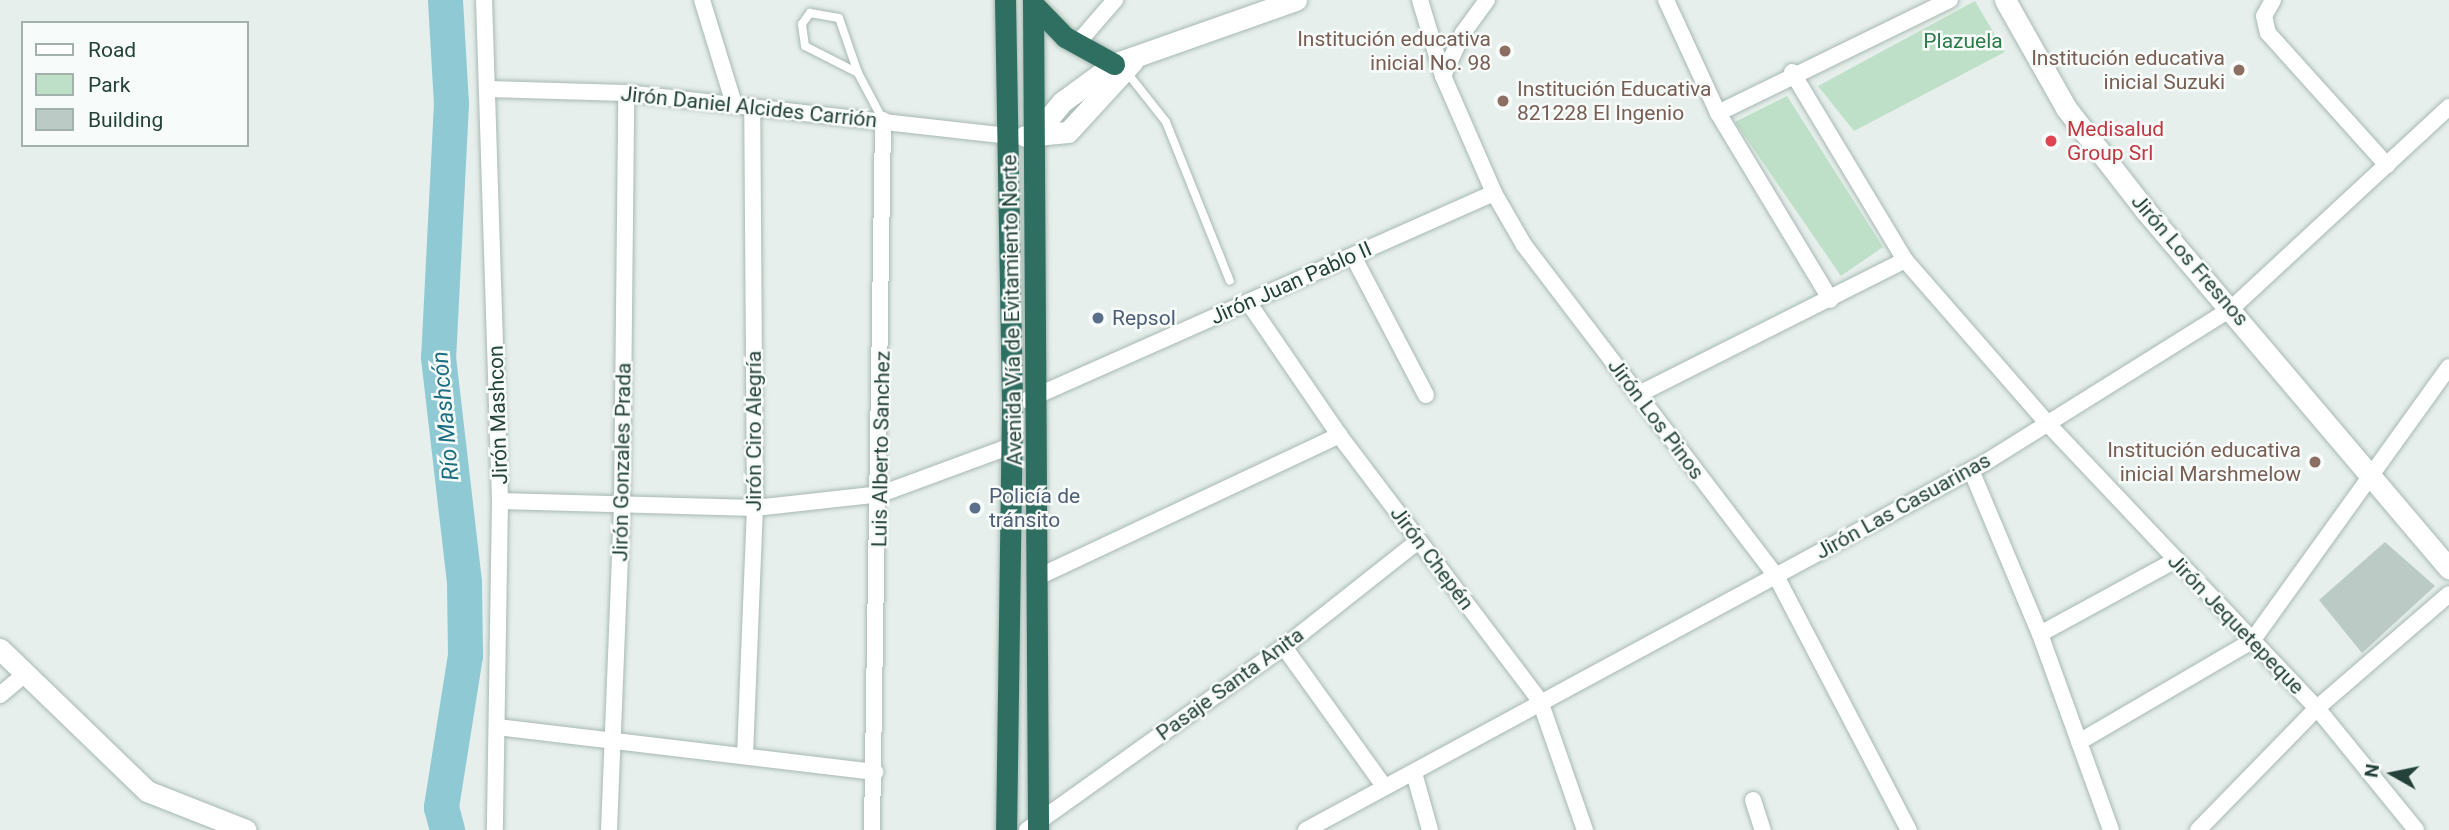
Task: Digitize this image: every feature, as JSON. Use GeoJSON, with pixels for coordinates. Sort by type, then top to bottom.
{"type":"FeatureCollection","features":[{"type":"Feature","properties":{"kind":"highway","name":"Avenida Vía de Evitamiento Norte"},"geometry":{"type":"LineString","coordinates":[[1005,0],[1012,407],[1006,830]]}},
{"type":"Feature","properties":{"kind":"highway","name":"Avenida Vía de Evitamiento Norte"},"geometry":{"type":"LineString","coordinates":[[1033,3],[1040,576],[1034,827]]}},
{"type":"Feature","properties":{"kind":"highway"},"geometry":{"type":"LineString","coordinates":[[1033,3],[1076,45],[1126,63]]}},
{"type":"Feature","properties":{"kind":"street","name":"Jirón Mashcon"},"geometry":{"type":"LineString","coordinates":[[484,0],[500,501],[495,830]]}},
{"type":"Feature","properties":{"kind":"street"},"geometry":{"type":"LineString","coordinates":[[702,0],[734,104]]}},
{"type":"Feature","properties":{"kind":"street"},"geometry":{"type":"LineString","coordinates":[[1076,45],[1115,0]]}},
{"type":"Feature","properties":{"kind":"street"},"geometry":{"type":"LineString","coordinates":[[1009,136],[1068,132],[1126,63],[1296,0]]}},
{"type":"Feature","properties":{"kind":"street","name":"Jirón Los Pinos"},"geometry":{"type":"LineString","coordinates":[[1420,0],[1443,76],[1494,193],[1524,245],[1776,576],[1909,830]]}},
{"type":"Feature","properties":{"kind":"street"},"geometry":{"type":"LineString","coordinates":[[1443,76],[1463,33],[1487,0]]}},
{"type":"Feature","properties":{"kind":"street"},"geometry":{"type":"LineString","coordinates":[[1666,0],[1718,113],[1831,300]]}},
{"type":"Feature","properties":{"kind":"street"},"geometry":{"type":"LineString","coordinates":[[1718,113],[1792,72],[1950,0]]}},
{"type":"Feature","properties":{"kind":"street","name":"Jirón Los Fresnos"},"geometry":{"type":"LineString","coordinates":[[2005,0],[2066,108],[2145,210],[2232,308],[2449,568]]}},
{"type":"Feature","properties":{"kind":"street"},"geometry":{"type":"LineString","coordinates":[[2273,0],[2264,16],[2268,33],[2387,165]]}},
{"type":"Feature","properties":{"kind":"street","name":"Jirón Jequetepeque"},"geometry":{"type":"LineString","coordinates":[[1792,72],[1905,260],[2048,424],[2174,561],[2317,708],[2416,830]]}},
{"type":"Feature","properties":{"kind":"street","name":"Jirón Daniel Alcides Carrión"},"geometry":{"type":"LineString","coordinates":[[488,89],[626,93],[1009,136]]}},
{"type":"Feature","properties":{"kind":"street","name":"Jirón Gonzales Prada"},"geometry":{"type":"LineString","coordinates":[[609,830],[616,742],[622,504],[626,93]]}},
{"type":"Feature","properties":{"kind":"street","name":"Jirón Ciro Alegría"},"geometry":{"type":"LineString","coordinates":[[745,755],[755,508],[752,106]]}},
{"type":"Feature","properties":{"kind":"street","name":"Jirón Las Casuarinas"},"geometry":{"type":"LineString","coordinates":[[1306,830],[1971,470],[2232,308],[2449,107]]}},
{"type":"Feature","properties":{"kind":"street","name":"Luis Alberto Sanchez"},"geometry":{"type":"LineString","coordinates":[[872,830],[881,494],[883,120]]}},
{"type":"Feature","properties":{"kind":"street","name":"Jirón Juan Pablo II"},"geometry":{"type":"LineString","coordinates":[[1012,407],[1494,193]]}},
{"type":"Feature","properties":{"kind":"street"},"geometry":{"type":"LineString","coordinates":[[1353,256],[1426,395]]}},
{"type":"Feature","properties":{"kind":"street"},"geometry":{"type":"LineString","coordinates":[[1637,395],[1831,300],[1905,260]]}},
{"type":"Feature","properties":{"kind":"street","name":"Jirón Chepén"},"geometry":{"type":"LineString","coordinates":[[1248,302],[1339,435],[1540,701],[1585,830]]}},
{"type":"Feature","properties":{"kind":"street"},"geometry":{"type":"LineString","coordinates":[[2079,743],[2252,641],[2449,367]]}},
{"type":"Feature","properties":{"kind":"street"},"geometry":{"type":"LineString","coordinates":[[1040,576],[1339,435]]}},
{"type":"Feature","properties":{"kind":"street"},"geometry":{"type":"LineString","coordinates":[[500,501],[755,508],[881,494],[1011,446]]}},
{"type":"Feature","properties":{"kind":"street"},"geometry":{"type":"LineString","coordinates":[[1971,470],[2040,634],[2112,830]]}},
{"type":"Feature","properties":{"kind":"street","name":"Pasaje Santa Anita"},"geometry":{"type":"LineString","coordinates":[[1034,827],[1284,647],[1418,541]]}},
{"type":"Feature","properties":{"kind":"street"},"geometry":{"type":"LineString","coordinates":[[2040,634],[2174,561]]}},
{"type":"Feature","properties":{"kind":"street"},"geometry":{"type":"LineString","coordinates":[[2198,830],[2317,708],[2449,594]]}},
{"type":"Feature","properties":{"kind":"street"},"geometry":{"type":"LineString","coordinates":[[1284,647],[1384,786]]}},
{"type":"Feature","properties":{"kind":"street"},"geometry":{"type":"LineString","coordinates":[[0,649],[23,675],[147,791],[246,830]]}},
{"type":"Feature","properties":{"kind":"street"},"geometry":{"type":"LineString","coordinates":[[0,695],[23,675]]}},
{"type":"Feature","properties":{"kind":"street"},"geometry":{"type":"LineString","coordinates":[[497,727],[875,772]]}},
{"type":"Feature","properties":{"kind":"street"},"geometry":{"type":"LineString","coordinates":[[1415,773],[1430,830]]}},
{"type":"Feature","properties":{"kind":"street"},"geometry":{"type":"LineString","coordinates":[[1753,800],[1763,830]]}},
{"type":"Feature","properties":{"kind":"lane","name":"Luis Alberto Sanchez"},"geometry":{"type":"LineString","coordinates":[[858,73],[805,46],[802,24],[810,13],[839,18],[858,73],[883,120]]}},
{"type":"Feature","properties":{"kind":"lane"},"geometry":{"type":"LineString","coordinates":[[1126,63],[1166,122],[1230,281]]}},
{"type":"Feature","properties":{"kind":"green space","name":"Plazuela"},"geometry":{"type":"Polygon","coordinates":[[[1975,1],[2005,52],[1854,131],[1818,86],[1975,1]]]}},
{"type":"Feature","properties":{"kind":"green space"},"geometry":{"type":"Polygon","coordinates":[[[1787,96],[1883,247],[1841,276],[1735,122],[1787,96]]]}},
{"type":"Feature","properties":{"kind":"building"},"geometry":{"type":"Polygon","coordinates":[[[2385,542],[2435,586],[2362,653],[2319,600],[2385,542]]]}},
{"type":"Feature","properties":{"kind":"waterway","name":"Río Mashcón"},"geometry":{"type":"LineString","coordinates":[[445,0],[451,103],[438,357],[464,582],[465,655],[441,807],[447,830]]}},
{"type":"Feature","properties":{"kind":"place","name":"Institución educativa inicial No. 98"},"geometry":{"type":"Point","coordinates":[1505,51]}},
{"type":"Feature","properties":{"kind":"place","name":"Institución educativa inicial Suzuki"},"geometry":{"type":"Point","coordinates":[2239,70]}},
{"type":"Feature","properties":{"kind":"place","name":"Institución Educativa 821228 El Ingenio"},"geometry":{"type":"Point","coordinates":[1503,101]}},
{"type":"Feature","properties":{"kind":"place","name":"Medisalud Group Srl"},"geometry":{"type":"Point","coordinates":[2051,141]}},
{"type":"Feature","properties":{"kind":"place","name":"Repsol"},"geometry":{"type":"Point","coordinates":[1098,318]}},
{"type":"Feature","properties":{"kind":"place","name":"Institución educativa inicial Marshmelow"},"geometry":{"type":"Point","coordinates":[2315,462]}},
{"type":"Feature","properties":{"kind":"place","name":"Policía de tránsito"},"geometry":{"type":"Point","coordinates":[975,508]}}]}
